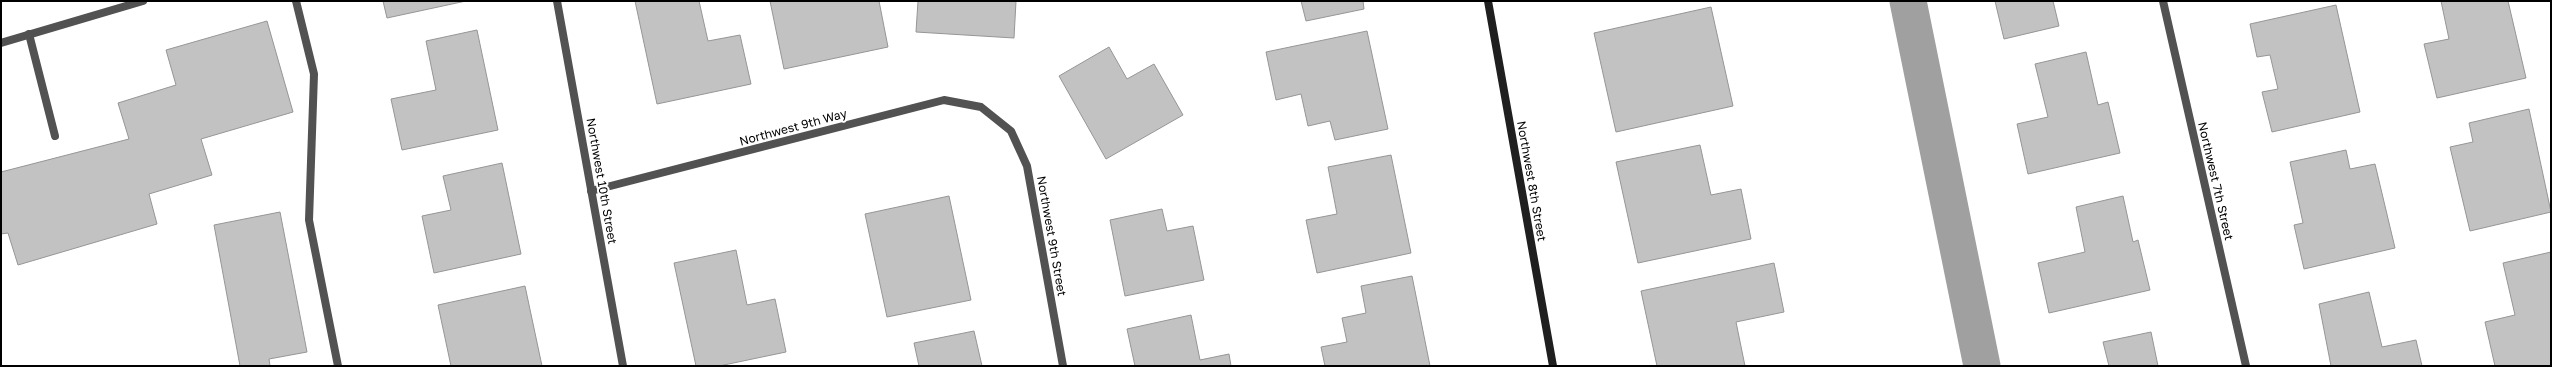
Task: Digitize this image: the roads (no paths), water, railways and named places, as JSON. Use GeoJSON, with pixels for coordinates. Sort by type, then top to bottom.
{"type":"FeatureCollection","features":[{"type":"Feature","properties":{"kind":"street"},"geometry":{"type":"LineString","coordinates":[[1,43],[143,1]]}},
{"type":"Feature","properties":{"kind":"street"},"geometry":{"type":"LineString","coordinates":[[296,1],[314,74],[309,220],[338,366]]}},
{"type":"Feature","properties":{"kind":"street","name":"Northwest 10th Street"},"geometry":{"type":"LineString","coordinates":[[557,1],[623,366]]}},
{"type":"Feature","properties":{"kind":"street","name":"Northwest 8th Street"},"geometry":{"type":"LineString","coordinates":[[1488,1],[1553,366]]}},
{"type":"Feature","properties":{"kind":"street","name":"Northwest 7th Street"},"geometry":{"type":"LineString","coordinates":[[2163,1],[2246,366]]}},
{"type":"Feature","properties":{"kind":"street"},"geometry":{"type":"LineString","coordinates":[[29,34],[55,136]]}},
{"type":"Feature","properties":{"kind":"street","name":"Northwest 9th Way"},"geometry":{"type":"LineString","coordinates":[[592,191],[944,100],[981,107],[997,120]]}},
{"type":"Feature","properties":{"kind":"street","name":"Northwest 9th Street"},"geometry":{"type":"LineString","coordinates":[[997,120],[1011,131],[1026,166],[1063,366]]}},
{"type":"Feature","properties":{"kind":"waterway"},"geometry":{"type":"LineString","coordinates":[[1908,1],[1982,366]]}}]}
